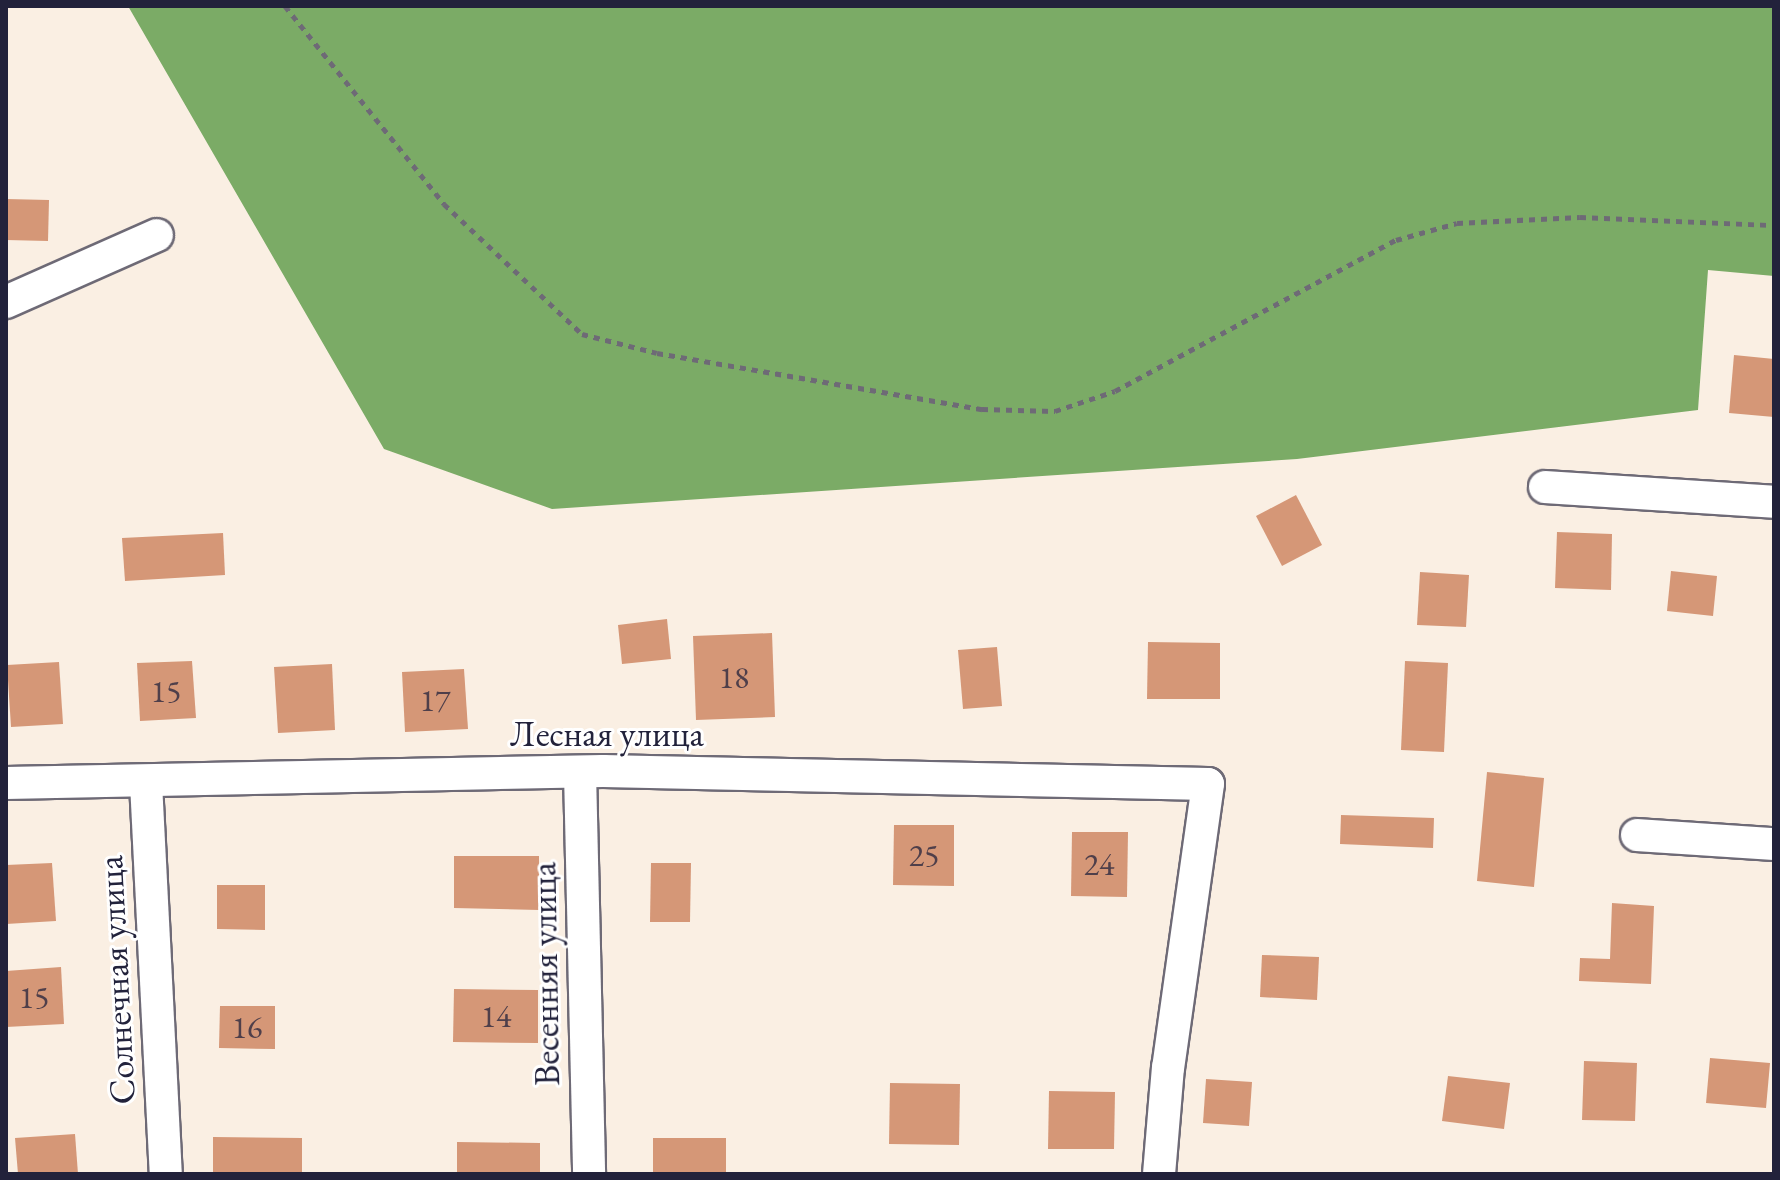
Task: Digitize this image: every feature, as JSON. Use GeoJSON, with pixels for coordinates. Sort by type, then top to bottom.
{"type":"FeatureCollection","features":[{"type":"Feature","properties":{"kind":"street"},"geometry":{"type":"LineString","coordinates":[[6,302],[157,235]]}},
{"type":"Feature","properties":{"kind":"street"},"geometry":{"type":"LineString","coordinates":[[1545,487],[1774,502]]}},
{"type":"Feature","properties":{"kind":"street","name":"Лесная улица"},"geometry":{"type":"LineString","coordinates":[[6,783],[146,783],[580,772],[1208,784],[1168,1067],[1159,1174]]}},
{"type":"Feature","properties":{"kind":"street","name":"Весенняя улица"},"geometry":{"type":"LineString","coordinates":[[580,772],[589,1174]]}},
{"type":"Feature","properties":{"kind":"street","name":"Солнечная улица"},"geometry":{"type":"LineString","coordinates":[[146,783],[166,1174]]}},
{"type":"Feature","properties":{"kind":"street"},"geometry":{"type":"LineString","coordinates":[[1637,835],[1774,844]]}},
{"type":"Feature","properties":{"kind":"path"},"geometry":{"type":"LineString","coordinates":[[285,6],[444,204],[582,334],[657,353],[982,409],[1055,411],[1115,391],[1396,240],[1457,223],[1580,217],[1774,225]]}},
{"type":"Feature","properties":{"kind":"green space"},"geometry":{"type":"Polygon","coordinates":[[[128,6],[1774,6],[1774,276],[1708,270],[1698,410],[1297,459],[552,509],[384,449],[128,6]]]}},
{"type":"Feature","properties":{"kind":"building"},"geometry":{"type":"Polygon","coordinates":[[[6,199],[49,200],[48,241],[6,240],[6,199]]]}},
{"type":"Feature","properties":{"kind":"building"},"geometry":{"type":"Polygon","coordinates":[[[1734,355],[1774,359],[1774,417],[1729,413],[1734,355]]]}},
{"type":"Feature","properties":{"kind":"building"},"geometry":{"type":"Polygon","coordinates":[[[1296,495],[1322,545],[1282,566],[1256,516],[1296,495]]]}},
{"type":"Feature","properties":{"kind":"building"},"geometry":{"type":"Polygon","coordinates":[[[1557,532],[1612,534],[1611,590],[1555,588],[1557,532]]]}},
{"type":"Feature","properties":{"kind":"building"},"geometry":{"type":"Polygon","coordinates":[[[223,533],[225,575],[125,581],[122,538],[223,533]]]}},
{"type":"Feature","properties":{"kind":"building"},"geometry":{"type":"Polygon","coordinates":[[[1671,571],[1717,576],[1713,616],[1667,611],[1671,571]]]}},
{"type":"Feature","properties":{"kind":"building"},"geometry":{"type":"Polygon","coordinates":[[[1420,572],[1469,575],[1466,627],[1417,625],[1420,572]]]}},
{"type":"Feature","properties":{"kind":"building"},"geometry":{"type":"Polygon","coordinates":[[[667,619],[671,659],[622,664],[618,625],[667,619]]]}},
{"type":"Feature","properties":{"kind":"building"},"geometry":{"type":"Polygon","coordinates":[[[772,633],[775,717],[696,720],[693,636],[772,633]]]}},
{"type":"Feature","properties":{"kind":"building"},"geometry":{"type":"Polygon","coordinates":[[[1148,642],[1220,643],[1220,699],[1147,699],[1148,642]]]}},
{"type":"Feature","properties":{"kind":"building"},"geometry":{"type":"Polygon","coordinates":[[[997,647],[1002,706],[963,709],[958,650],[997,647]]]}},
{"type":"Feature","properties":{"kind":"building"},"geometry":{"type":"Polygon","coordinates":[[[192,661],[196,718],[140,721],[137,663],[192,661]]]}},
{"type":"Feature","properties":{"kind":"building"},"geometry":{"type":"Polygon","coordinates":[[[1405,661],[1448,663],[1444,752],[1401,750],[1405,661]]]}},
{"type":"Feature","properties":{"kind":"building"},"geometry":{"type":"Polygon","coordinates":[[[59,662],[63,724],[11,727],[7,665],[59,662]]]}},
{"type":"Feature","properties":{"kind":"building"},"geometry":{"type":"Polygon","coordinates":[[[332,664],[335,730],[278,733],[274,667],[332,664]]]}},
{"type":"Feature","properties":{"kind":"building"},"geometry":{"type":"Polygon","coordinates":[[[464,669],[468,729],[405,732],[402,672],[464,669]]]}},
{"type":"Feature","properties":{"kind":"building"},"geometry":{"type":"Polygon","coordinates":[[[1487,772],[1544,778],[1534,887],[1477,881],[1487,772]]]}},
{"type":"Feature","properties":{"kind":"building"},"geometry":{"type":"Polygon","coordinates":[[[1341,815],[1434,818],[1433,848],[1340,844],[1341,815]]]}},
{"type":"Feature","properties":{"kind":"building"},"geometry":{"type":"Polygon","coordinates":[[[894,825],[954,825],[954,886],[893,885],[894,825]]]}},
{"type":"Feature","properties":{"kind":"building"},"geometry":{"type":"Polygon","coordinates":[[[1072,832],[1128,832],[1127,897],[1071,896],[1072,832]]]}},
{"type":"Feature","properties":{"kind":"building"},"geometry":{"type":"Polygon","coordinates":[[[454,856],[539,856],[539,910],[454,908],[454,856]]]}},
{"type":"Feature","properties":{"kind":"building"},"geometry":{"type":"Polygon","coordinates":[[[52,863],[56,921],[6,924],[6,865],[52,863]]]}},
{"type":"Feature","properties":{"kind":"building"},"geometry":{"type":"Polygon","coordinates":[[[651,863],[691,863],[690,922],[650,922],[651,863]]]}},
{"type":"Feature","properties":{"kind":"building"},"geometry":{"type":"Polygon","coordinates":[[[217,885],[265,885],[265,930],[217,929],[217,885]]]}},
{"type":"Feature","properties":{"kind":"building"},"geometry":{"type":"Polygon","coordinates":[[[1612,903],[1654,906],[1651,984],[1579,981],[1580,958],[1610,959],[1612,903]]]}},
{"type":"Feature","properties":{"kind":"building"},"geometry":{"type":"Polygon","coordinates":[[[1262,955],[1319,957],[1317,1000],[1260,997],[1262,955]]]}},
{"type":"Feature","properties":{"kind":"building"},"geometry":{"type":"Polygon","coordinates":[[[61,967],[64,1024],[6,1027],[6,971],[61,967]]]}},
{"type":"Feature","properties":{"kind":"building"},"geometry":{"type":"Polygon","coordinates":[[[454,989],[538,990],[538,1043],[453,1042],[454,989]]]}},
{"type":"Feature","properties":{"kind":"building"},"geometry":{"type":"Polygon","coordinates":[[[220,1006],[275,1006],[275,1049],[219,1048],[220,1006]]]}},
{"type":"Feature","properties":{"kind":"building"},"geometry":{"type":"Polygon","coordinates":[[[1710,1058],[1770,1063],[1766,1108],[1706,1103],[1710,1058]]]}},
{"type":"Feature","properties":{"kind":"building"},"geometry":{"type":"Polygon","coordinates":[[[1584,1061],[1637,1063],[1635,1121],[1582,1120],[1584,1061]]]}},
{"type":"Feature","properties":{"kind":"building"},"geometry":{"type":"Polygon","coordinates":[[[1448,1076],[1510,1083],[1504,1129],[1442,1121],[1448,1076]]]}},
{"type":"Feature","properties":{"kind":"building"},"geometry":{"type":"Polygon","coordinates":[[[1206,1079],[1252,1082],[1249,1126],[1203,1123],[1206,1079]]]}},
{"type":"Feature","properties":{"kind":"building"},"geometry":{"type":"Polygon","coordinates":[[[890,1083],[960,1084],[959,1145],[889,1144],[890,1083]]]}},
{"type":"Feature","properties":{"kind":"building"},"geometry":{"type":"Polygon","coordinates":[[[1049,1091],[1115,1092],[1114,1149],[1048,1149],[1049,1091]]]}},
{"type":"Feature","properties":{"kind":"building"},"geometry":{"type":"Polygon","coordinates":[[[75,1134],[78,1174],[18,1174],[15,1138],[75,1134]]]}},
{"type":"Feature","properties":{"kind":"building"},"geometry":{"type":"Polygon","coordinates":[[[213,1137],[302,1138],[302,1174],[213,1174],[213,1137]]]}},
{"type":"Feature","properties":{"kind":"building"},"geometry":{"type":"Polygon","coordinates":[[[653,1138],[726,1138],[726,1174],[653,1174],[653,1138]]]}},
{"type":"Feature","properties":{"kind":"building"},"geometry":{"type":"Polygon","coordinates":[[[457,1142],[540,1143],[540,1174],[457,1174],[457,1142]]]}}]}
